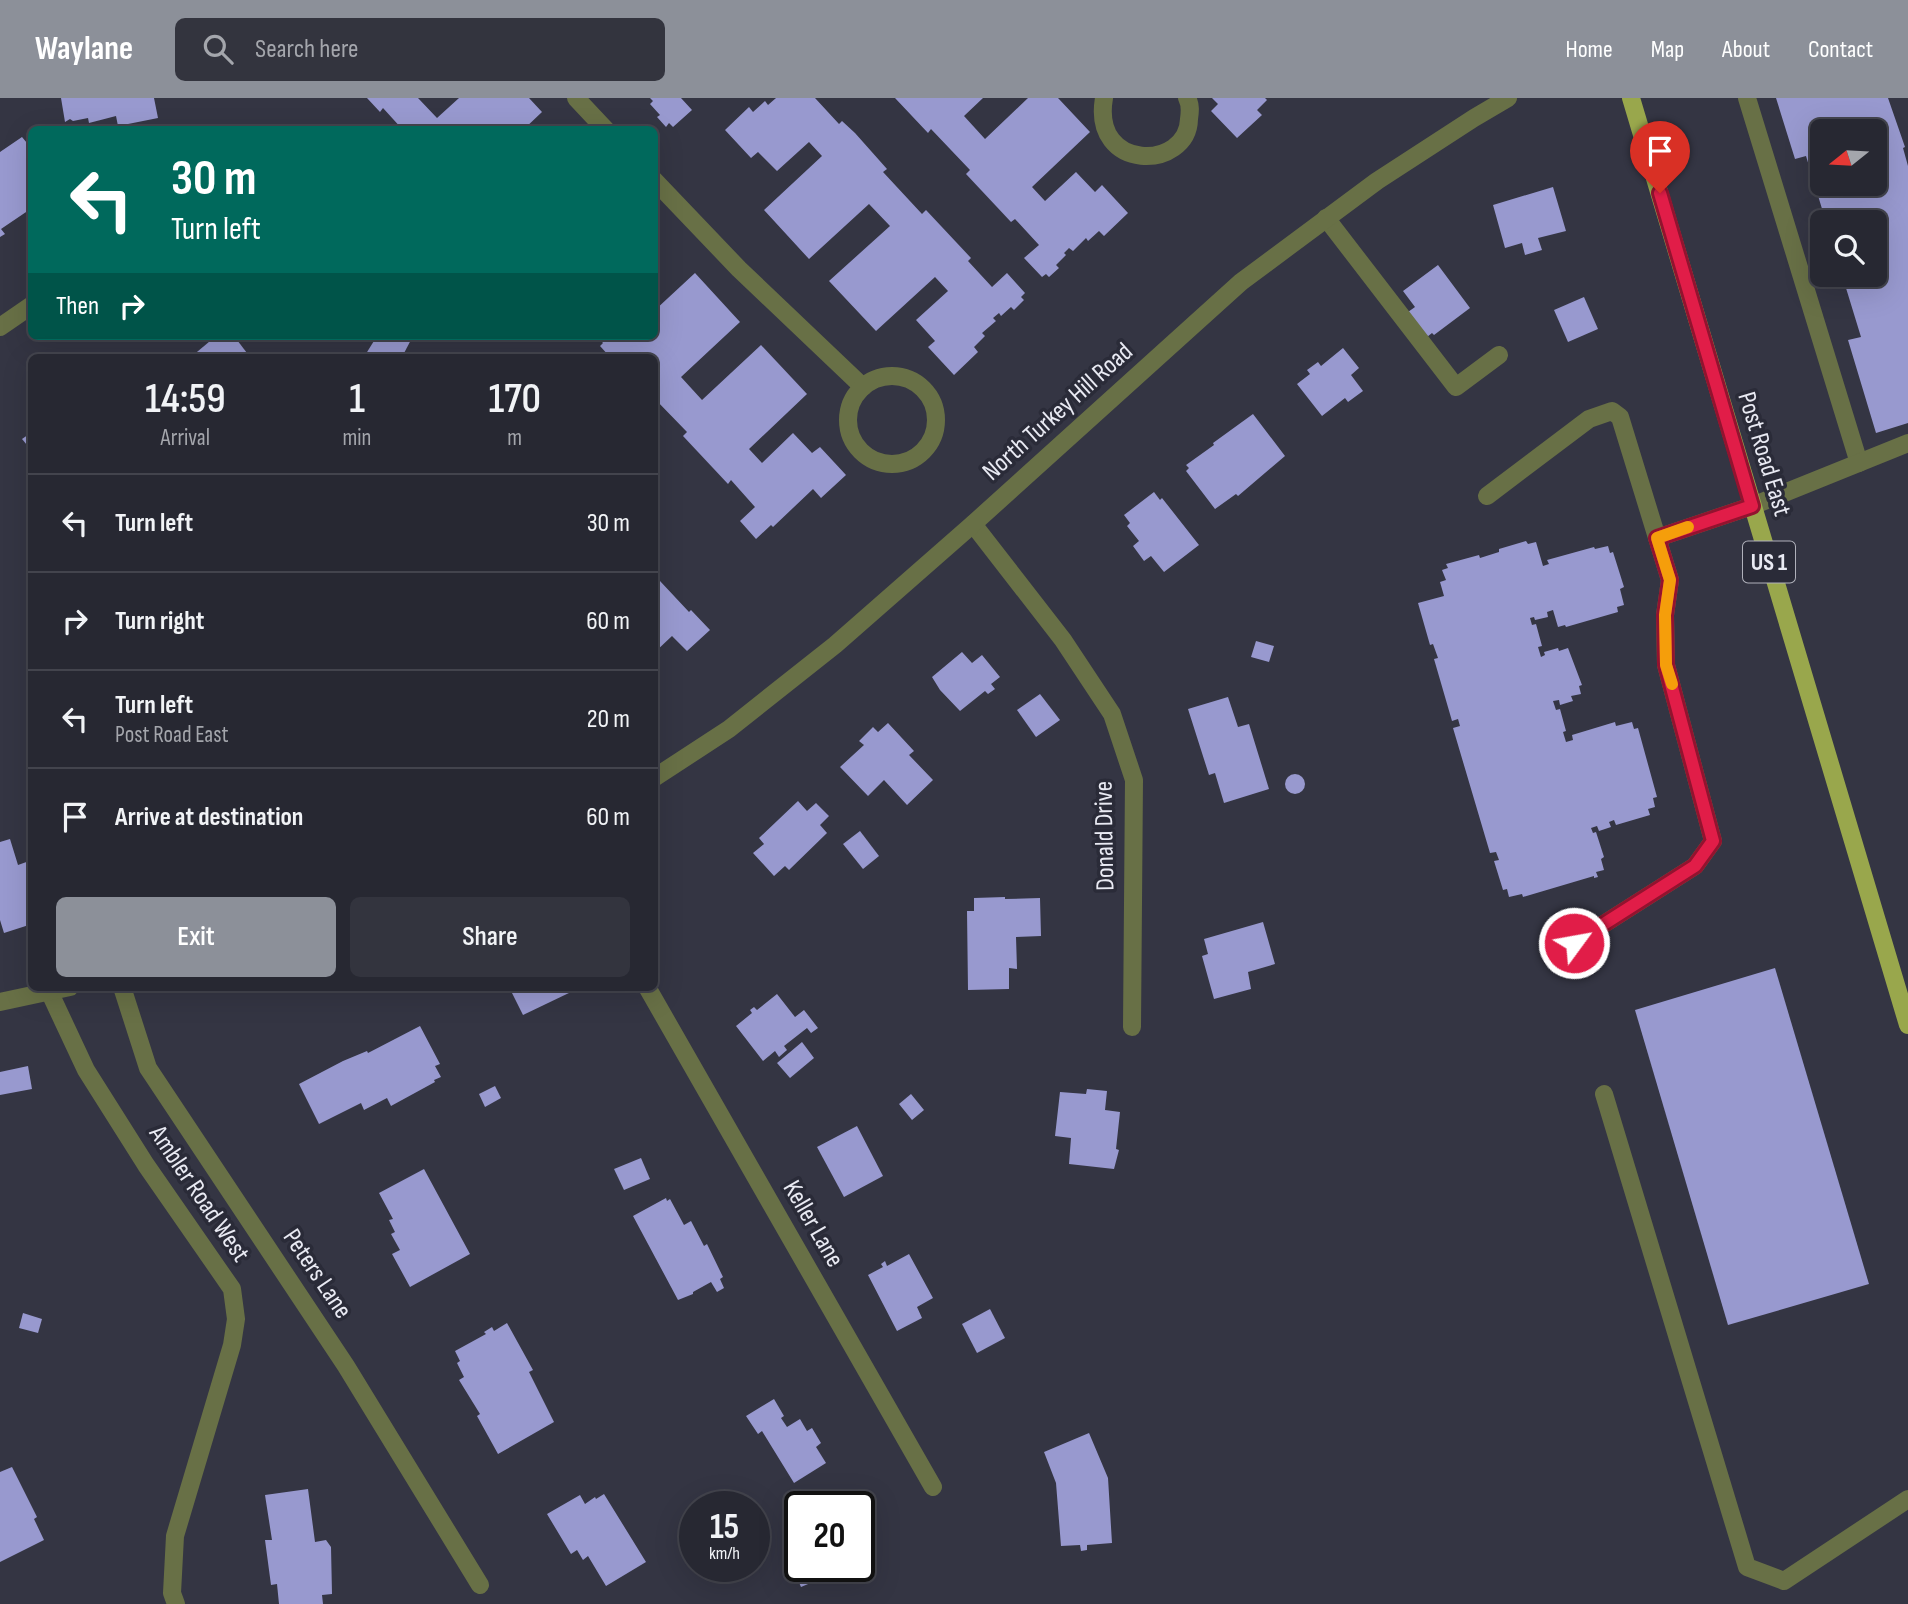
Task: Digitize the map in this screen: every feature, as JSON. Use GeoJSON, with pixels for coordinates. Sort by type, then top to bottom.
{"type":"FeatureCollection","features":[{"type":"Feature","properties":{"kind":"main road","name":"Post Road East"},"geometry":{"type":"LineString","coordinates":[[1631,98],[1908,1025]]}},
{"type":"Feature","properties":{"kind":"street"},"geometry":{"type":"LineString","coordinates":[[576,98],[602,126]]}},
{"type":"Feature","properties":{"kind":"street"},"geometry":{"type":"LineString","coordinates":[[1104,98],[1102,122],[1113,143],[1133,156],[1156,157],[1177,146],[1189,126],[1190,103],[1187,98]]}},
{"type":"Feature","properties":{"kind":"street","name":"North Turkey Hill Road"},"geometry":{"type":"LineString","coordinates":[[658,775],[729,729],[783,688],[973,523],[1241,282],[1425,149],[1508,98]]}},
{"type":"Feature","properties":{"kind":"street"},"geometry":{"type":"LineString","coordinates":[[1746,98],[1858,463]]}},
{"type":"Feature","properties":{"kind":"street"},"geometry":{"type":"LineString","coordinates":[[658,184],[739,268],[863,387]]}},
{"type":"Feature","properties":{"kind":"street"},"geometry":{"type":"LineString","coordinates":[[1326,218],[1456,387],[1499,355]]}},
{"type":"Feature","properties":{"kind":"street"},"geometry":{"type":"LineString","coordinates":[[0,327],[28,308]]}},
{"type":"Feature","properties":{"kind":"street"},"geometry":{"type":"LineString","coordinates":[[887,376],[914,382],[924,391],[932,402],[935,429],[922,453],[897,464],[883,464],[870,459],[859,450],[848,425],[854,398],[863,387],[887,376]]}},
{"type":"Feature","properties":{"kind":"street"},"geometry":{"type":"LineString","coordinates":[[1487,496],[1589,419],[1612,411],[1620,417],[1670,580],[1665,615],[1666,665],[1713,841],[1695,866],[1574,943]]}},
{"type":"Feature","properties":{"kind":"street"},"geometry":{"type":"LineString","coordinates":[[1657,538],[1752,506],[1908,443]]}},
{"type":"Feature","properties":{"kind":"street","name":"Donald Drive"},"geometry":{"type":"LineString","coordinates":[[973,523],[1063,640],[1112,713],[1134,780],[1132,1027]]}},
{"type":"Feature","properties":{"kind":"street"},"geometry":{"type":"LineString","coordinates":[[0,1002],[49,991]]}},
{"type":"Feature","properties":{"kind":"street","name":"Ambler Road West"},"geometry":{"type":"LineString","coordinates":[[49,991],[86,1070],[146,1165],[232,1289],[236,1319],[232,1345],[175,1536],[172,1593],[176,1604]]}},
{"type":"Feature","properties":{"kind":"street","name":"Peters Lane"},"geometry":{"type":"LineString","coordinates":[[123,991],[148,1068],[346,1366],[480,1585]]}},
{"type":"Feature","properties":{"kind":"street","name":"Keller Lane"},"geometry":{"type":"LineString","coordinates":[[649,991],[933,1487]]}},
{"type":"Feature","properties":{"kind":"street"},"geometry":{"type":"LineString","coordinates":[[1604,1094],[1747,1567],[1784,1581],[1908,1499]]}},
{"type":"Feature","properties":{"kind":"building"},"geometry":{"type":"Polygon","coordinates":[[[61,98],[154,98],[158,118],[118,126],[116,116],[89,123],[88,118],[65,122],[61,98]]]}},
{"type":"Feature","properties":{"kind":"building"},"geometry":{"type":"Polygon","coordinates":[[[367,98],[418,98],[437,118],[459,98],[529,98],[542,112],[527,126],[399,126],[383,108],[380,112],[367,98]]]}},
{"type":"Feature","properties":{"kind":"building"},"geometry":{"type":"Polygon","coordinates":[[[650,98],[681,98],[692,110],[673,127],[669,123],[666,127],[657,117],[660,115],[650,104],[653,101],[650,98]]]}},
{"type":"Feature","properties":{"kind":"building"},"geometry":{"type":"Polygon","coordinates":[[[776,98],[815,98],[839,124],[842,121],[855,133],[887,169],[883,172],[922,214],[926,210],[971,258],[968,261],[992,287],[1007,273],[1025,293],[1021,297],[1024,300],[1014,310],[1011,307],[1001,316],[999,313],[993,318],[996,321],[982,333],[985,336],[974,347],[978,352],[954,375],[928,347],[935,341],[916,320],[948,291],[935,277],[876,331],[829,281],[890,226],[869,204],[809,259],[764,210],[822,156],[809,142],[777,171],[758,152],[751,158],[725,130],[749,107],[753,112],[765,101],[768,105],[776,98]]]}},
{"type":"Feature","properties":{"kind":"building"},"geometry":{"type":"Polygon","coordinates":[[[895,98],[983,98],[964,116],[985,139],[1028,98],[1058,98],[1090,132],[1032,187],[1045,201],[1076,172],[1095,192],[1102,185],[1128,213],[1104,236],[1099,231],[1088,241],[1086,238],[1073,251],[1069,248],[1056,265],[1059,268],[1049,277],[1046,274],[1042,277],[1024,258],[1039,245],[1015,219],[1011,222],[966,174],[970,170],[931,129],[928,133],[895,98]]]}},
{"type":"Feature","properties":{"kind":"building"},"geometry":{"type":"Polygon","coordinates":[[[1212,98],[1267,100],[1257,110],[1262,115],[1237,138],[1211,111],[1218,104],[1212,98]]]}},
{"type":"Feature","properties":{"kind":"building"},"geometry":{"type":"Polygon","coordinates":[[[1776,98],[1888,98],[1905,147],[1903,148],[1908,166],[1908,423],[1876,433],[1848,340],[1861,337],[1846,287],[1887,287],[1887,210],[1822,210],[1818,196],[1887,196],[1887,119],[1810,119],[1810,169],[1806,156],[1795,159],[1776,98]]]}},
{"type":"Feature","properties":{"kind":"building"},"geometry":{"type":"Polygon","coordinates":[[[22,137],[28,144],[28,211],[1,229],[5,234],[0,237],[0,152],[22,137]]]}},
{"type":"Feature","properties":{"kind":"building"},"geometry":{"type":"Polygon","coordinates":[[[1553,187],[1566,231],[1538,238],[1542,250],[1525,255],[1522,243],[1505,248],[1493,205],[1553,187]]]}},
{"type":"Feature","properties":{"kind":"building"},"geometry":{"type":"Polygon","coordinates":[[[1438,265],[1470,308],[1434,335],[1432,333],[1427,337],[1408,312],[1415,307],[1403,291],[1438,265]]]}},
{"type":"Feature","properties":{"kind":"building"},"geometry":{"type":"Polygon","coordinates":[[[695,273],[740,322],[681,377],[702,400],[761,345],[807,394],[749,449],[762,463],[793,433],[812,453],[820,447],[846,475],[821,498],[813,489],[773,527],[771,525],[756,539],[740,521],[755,507],[731,480],[728,484],[683,436],[687,432],[658,402],[658,354],[607,354],[600,346],[603,343],[600,340],[658,340],[658,307],[695,273]]]}},
{"type":"Feature","properties":{"kind":"building"},"geometry":{"type":"Polygon","coordinates":[[[1584,297],[1598,329],[1568,342],[1554,310],[1584,297]]]}},
{"type":"Feature","properties":{"kind":"building"},"geometry":{"type":"Polygon","coordinates":[[[211,340],[237,340],[248,354],[195,354],[211,340]]]}},
{"type":"Feature","properties":{"kind":"building"},"geometry":{"type":"Polygon","coordinates":[[[375,340],[411,340],[404,354],[366,354],[375,340]]]}},
{"type":"Feature","properties":{"kind":"building"},"geometry":{"type":"Polygon","coordinates":[[[1343,348],[1359,368],[1351,375],[1363,391],[1348,402],[1345,398],[1322,416],[1297,384],[1310,374],[1307,370],[1318,362],[1321,366],[1343,348]]]}},
{"type":"Feature","properties":{"kind":"building"},"geometry":{"type":"Polygon","coordinates":[[[1253,414],[1285,456],[1238,496],[1236,494],[1215,509],[1186,471],[1189,468],[1186,465],[1253,414]]]}},
{"type":"Feature","properties":{"kind":"building"},"geometry":{"type":"Polygon","coordinates":[[[28,435],[28,446],[22,439],[28,435]]]}},
{"type":"Feature","properties":{"kind":"building"},"geometry":{"type":"Polygon","coordinates":[[[1154,492],[1160,500],[1162,498],[1199,545],[1164,572],[1151,556],[1144,561],[1133,546],[1139,541],[1127,526],[1130,523],[1124,515],[1154,492]]]}},
{"type":"Feature","properties":{"kind":"building"},"geometry":{"type":"Polygon","coordinates":[[[1526,541],[1528,544],[1536,542],[1543,566],[1549,564],[1547,560],[1594,547],[1608,546],[1610,553],[1613,552],[1624,587],[1620,589],[1624,605],[1617,607],[1618,612],[1566,627],[1558,627],[1553,610],[1547,612],[1548,617],[1535,620],[1534,617],[1530,618],[1532,625],[1536,624],[1542,646],[1538,647],[1541,657],[1545,655],[1544,652],[1568,648],[1582,685],[1579,686],[1581,694],[1571,696],[1573,701],[1560,705],[1559,700],[1553,701],[1556,710],[1560,709],[1566,742],[1573,740],[1572,735],[1615,722],[1616,726],[1632,722],[1634,729],[1638,728],[1657,797],[1653,798],[1655,807],[1648,809],[1650,815],[1616,825],[1614,820],[1609,822],[1611,827],[1599,831],[1597,826],[1591,828],[1593,833],[1596,832],[1604,857],[1601,859],[1604,870],[1596,872],[1598,877],[1523,897],[1522,894],[1509,897],[1507,889],[1503,890],[1494,861],[1499,860],[1496,852],[1490,853],[1453,728],[1460,726],[1458,719],[1452,721],[1434,659],[1438,658],[1433,644],[1430,645],[1418,603],[1444,596],[1440,582],[1446,580],[1442,570],[1448,568],[1446,564],[1479,555],[1480,558],[1526,541]]]}},
{"type":"Feature","properties":{"kind":"building"},"geometry":{"type":"Polygon","coordinates":[[[660,581],[710,630],[687,651],[672,636],[658,649],[660,581]]]}},
{"type":"Feature","properties":{"kind":"building"},"geometry":{"type":"Polygon","coordinates":[[[1256,641],[1274,646],[1269,662],[1251,657],[1256,641]]]}},
{"type":"Feature","properties":{"kind":"building"},"geometry":{"type":"Polygon","coordinates":[[[962,652],[972,663],[982,655],[1000,677],[991,684],[995,689],[988,694],[985,691],[960,711],[932,677],[962,652]]]}},
{"type":"Feature","properties":{"kind":"building"},"geometry":{"type":"Polygon","coordinates":[[[1040,694],[1060,720],[1036,737],[1017,710],[1040,694]]]}},
{"type":"Feature","properties":{"kind":"building"},"geometry":{"type":"Polygon","coordinates":[[[1228,697],[1238,727],[1249,724],[1269,789],[1224,803],[1215,773],[1209,775],[1188,709],[1228,697]]]}},
{"type":"Feature","properties":{"kind":"building"},"geometry":{"type":"Polygon","coordinates":[[[888,723],[914,751],[909,755],[933,780],[907,805],[884,780],[868,796],[840,767],[864,745],[859,741],[873,727],[878,732],[888,723]]]}},
{"type":"Feature","properties":{"kind":"building"},"geometry":{"type":"Polygon","coordinates":[[[1291,774],[1299,774],[1305,784],[1299,794],[1291,794],[1285,788],[1285,780],[1291,774]]]}},
{"type":"Feature","properties":{"kind":"building"},"geometry":{"type":"Polygon","coordinates":[[[798,801],[807,811],[816,803],[829,816],[820,825],[827,833],[789,870],[785,866],[774,876],[753,853],[764,844],[759,838],[798,801]]]}},
{"type":"Feature","properties":{"kind":"building"},"geometry":{"type":"Polygon","coordinates":[[[860,831],[879,856],[863,869],[843,844],[860,831]]]}},
{"type":"Feature","properties":{"kind":"building"},"geometry":{"type":"Polygon","coordinates":[[[10,839],[18,865],[28,861],[28,925],[4,933],[0,920],[0,842],[10,839]]]}},
{"type":"Feature","properties":{"kind":"building"},"geometry":{"type":"Polygon","coordinates":[[[974,898],[1040,898],[1041,936],[1016,937],[1017,969],[1009,968],[1009,989],[968,990],[967,911],[974,911],[974,898]]]}},
{"type":"Feature","properties":{"kind":"building"},"geometry":{"type":"Polygon","coordinates":[[[1263,922],[1275,964],[1248,972],[1251,989],[1214,999],[1202,956],[1208,954],[1204,939],[1263,922]]]}},
{"type":"Feature","properties":{"kind":"building"},"geometry":{"type":"Polygon","coordinates":[[[1775,968],[1869,1284],[1728,1325],[1635,1010],[1775,968]]]}},
{"type":"Feature","properties":{"kind":"building"},"geometry":{"type":"Polygon","coordinates":[[[511,991],[571,991],[571,992],[523,1015],[511,991]]]}},
{"type":"Feature","properties":{"kind":"building"},"geometry":{"type":"Polygon","coordinates":[[[777,994],[795,1017],[804,1010],[818,1028],[811,1033],[807,1028],[784,1046],[787,1050],[779,1057],[775,1051],[763,1061],[736,1026],[752,1013],[750,1010],[754,1007],[757,1010],[777,994]]]}},
{"type":"Feature","properties":{"kind":"building"},"geometry":{"type":"Polygon","coordinates":[[[420,1026],[440,1064],[435,1066],[441,1077],[391,1106],[387,1098],[364,1110],[361,1103],[319,1124],[299,1084],[420,1026]]]}},
{"type":"Feature","properties":{"kind":"building"},"geometry":{"type":"Polygon","coordinates":[[[802,1042],[814,1058],[790,1078],[777,1063],[802,1042]]]}},
{"type":"Feature","properties":{"kind":"building"},"geometry":{"type":"Polygon","coordinates":[[[28,1066],[32,1089],[0,1095],[0,1072],[28,1066]]]}},
{"type":"Feature","properties":{"kind":"building"},"geometry":{"type":"Polygon","coordinates":[[[495,1086],[501,1098],[485,1107],[479,1094],[495,1086]]]}},
{"type":"Feature","properties":{"kind":"building"},"geometry":{"type":"Polygon","coordinates":[[[1087,1089],[1107,1091],[1105,1110],[1120,1112],[1116,1149],[1119,1150],[1114,1169],[1069,1164],[1071,1138],[1055,1136],[1060,1092],[1086,1094],[1087,1089]]]}},
{"type":"Feature","properties":{"kind":"building"},"geometry":{"type":"Polygon","coordinates":[[[911,1094],[924,1110],[912,1120],[899,1104],[911,1094]]]}},
{"type":"Feature","properties":{"kind":"building"},"geometry":{"type":"Polygon","coordinates":[[[857,1126],[883,1176],[844,1197],[817,1147],[857,1126]]]}},
{"type":"Feature","properties":{"kind":"building"},"geometry":{"type":"Polygon","coordinates":[[[641,1158],[650,1179],[624,1190],[614,1169],[641,1158]]]}},
{"type":"Feature","properties":{"kind":"building"},"geometry":{"type":"Polygon","coordinates":[[[424,1169],[470,1254],[410,1287],[392,1254],[400,1250],[391,1234],[395,1232],[389,1220],[393,1219],[379,1193],[424,1169]]]}},
{"type":"Feature","properties":{"kind":"building"},"geometry":{"type":"Polygon","coordinates":[[[666,1198],[667,1201],[670,1199],[684,1225],[691,1221],[704,1246],[707,1244],[723,1277],[720,1279],[724,1288],[717,1292],[711,1282],[678,1300],[633,1216],[666,1198]]]}},
{"type":"Feature","properties":{"kind":"building"},"geometry":{"type":"Polygon","coordinates":[[[909,1254],[933,1298],[917,1307],[922,1318],[897,1331],[868,1275],[883,1267],[881,1264],[885,1261],[887,1266],[909,1254]]]}},
{"type":"Feature","properties":{"kind":"building"},"geometry":{"type":"Polygon","coordinates":[[[990,1309],[1005,1338],[977,1353],[962,1324],[990,1309]]]}},
{"type":"Feature","properties":{"kind":"building"},"geometry":{"type":"Polygon","coordinates":[[[23,1313],[42,1319],[38,1333],[19,1328],[23,1313]]]}},
{"type":"Feature","properties":{"kind":"building"},"geometry":{"type":"Polygon","coordinates":[[[507,1323],[533,1370],[529,1372],[554,1422],[498,1454],[477,1416],[480,1414],[459,1380],[464,1377],[455,1351],[486,1334],[484,1332],[492,1327],[494,1331],[507,1323]]]}},
{"type":"Feature","properties":{"kind":"building"},"geometry":{"type":"Polygon","coordinates":[[[774,1399],[787,1427],[800,1419],[807,1431],[812,1428],[821,1443],[816,1447],[826,1463],[794,1483],[762,1431],[758,1434],[746,1416],[774,1399]]]}},
{"type":"Feature","properties":{"kind":"building"},"geometry":{"type":"Polygon","coordinates":[[[1089,1433],[1108,1478],[1112,1543],[1087,1545],[1087,1550],[1081,1551],[1080,1545],[1061,1546],[1056,1483],[1044,1452],[1089,1433]]]}},
{"type":"Feature","properties":{"kind":"building"},"geometry":{"type":"Polygon","coordinates":[[[12,1467],[37,1517],[34,1519],[44,1540],[0,1562],[0,1472],[12,1467]]]}},
{"type":"Feature","properties":{"kind":"building"},"geometry":{"type":"Polygon","coordinates":[[[308,1489],[315,1542],[326,1540],[331,1547],[332,1594],[322,1595],[323,1604],[279,1604],[277,1584],[271,1585],[265,1540],[272,1540],[265,1495],[308,1489]]]}},
{"type":"Feature","properties":{"kind":"building"},"geometry":{"type":"Polygon","coordinates":[[[604,1494],[646,1562],[606,1586],[588,1556],[583,1560],[577,1550],[571,1554],[547,1514],[580,1495],[585,1504],[604,1494]]]}},
{"type":"Feature","properties":{"kind":"building"},"geometry":{"type":"Polygon","coordinates":[[[799,1582],[813,1582],[801,1587],[799,1582]]]}},
{"type":"Feature","properties":{"kind":"slow traffic"},"geometry":{"type":"LineString","coordinates":[[1672,684],[1666,665],[1665,615],[1670,580],[1657,538],[1688,527]]}},
{"type":"Feature","properties":{"kind":"route"},"geometry":{"type":"LineString","coordinates":[[1574,943],[1695,866],[1713,841],[1666,665],[1665,615],[1670,580],[1657,538],[1752,506],[1660,193]]}}]}
